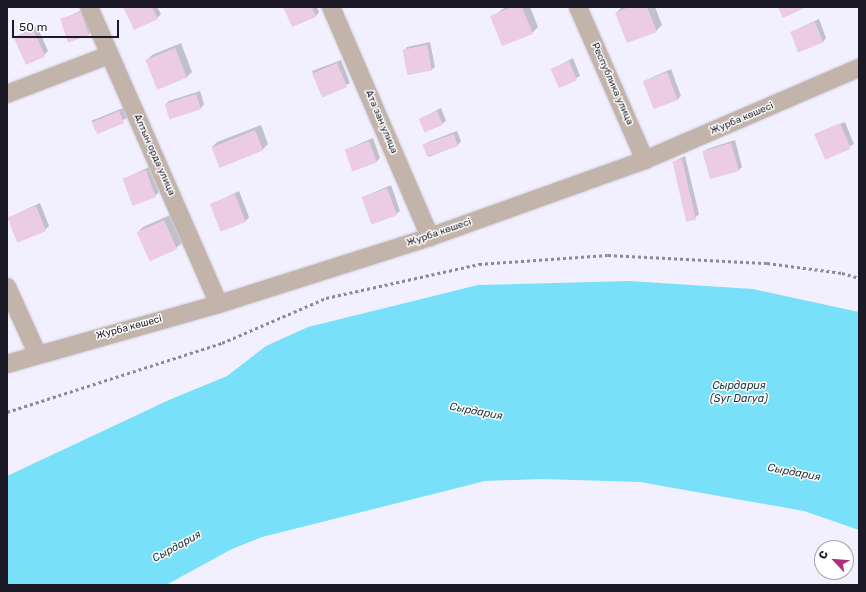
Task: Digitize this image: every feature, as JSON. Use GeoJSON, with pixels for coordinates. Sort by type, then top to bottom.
{"type":"FeatureCollection","features":[{"type":"Feature","properties":{"kind":"street","name":"Алтын орда улица"},"geometry":{"type":"LineString","coordinates":[[89,7],[219,304]]}},
{"type":"Feature","properties":{"kind":"street","name":"Ата зан улица"},"geometry":{"type":"LineString","coordinates":[[331,7],[430,237]]}},
{"type":"Feature","properties":{"kind":"street","name":"Республика улица"},"geometry":{"type":"LineString","coordinates":[[578,7],[645,160]]}},
{"type":"Feature","properties":{"kind":"street"},"geometry":{"type":"LineString","coordinates":[[7,94],[109,55]]}},
{"type":"Feature","properties":{"kind":"street","name":"Журба көшесі"},"geometry":{"type":"LineString","coordinates":[[7,364],[37,354],[219,304],[430,237],[645,160],[859,68]]}},
{"type":"Feature","properties":{"kind":"street"},"geometry":{"type":"LineString","coordinates":[[7,287],[37,354]]}},
{"type":"Feature","properties":{"kind":"path"},"geometry":{"type":"LineString","coordinates":[[7,412],[222,343],[326,298],[479,264],[608,255],[767,263],[842,273],[859,278]]}},
{"type":"Feature","properties":{"kind":"water","name":"Сырдария (Syr Darya)"},"geometry":{"type":"Polygon","coordinates":[[[629,281],[753,289],[859,312],[859,530],[804,511],[640,482],[541,479],[485,481],[262,537],[232,549],[166,585],[7,585],[7,476],[169,400],[227,376],[266,346],[308,327],[478,285],[629,281]]]}},
{"type":"Feature","properties":{"kind":"building"},"geometry":{"type":"Polygon","coordinates":[[[123,7],[152,7],[158,19],[134,30],[123,7]]]}},
{"type":"Feature","properties":{"kind":"building"},"geometry":{"type":"Polygon","coordinates":[[[283,7],[312,7],[316,17],[292,27],[283,7]]]}},
{"type":"Feature","properties":{"kind":"building"},"geometry":{"type":"Polygon","coordinates":[[[512,7],[522,7],[533,34],[502,46],[490,16],[512,7]]]}},
{"type":"Feature","properties":{"kind":"building"},"geometry":{"type":"Polygon","coordinates":[[[629,7],[647,7],[657,32],[627,43],[615,13],[629,7]]]}},
{"type":"Feature","properties":{"kind":"building"},"geometry":{"type":"Polygon","coordinates":[[[778,7],[807,7],[783,18],[778,7]]]}},
{"type":"Feature","properties":{"kind":"building"},"geometry":{"type":"Polygon","coordinates":[[[81,12],[89,36],[68,43],[60,19],[81,12]]]}},
{"type":"Feature","properties":{"kind":"building"},"geometry":{"type":"Polygon","coordinates":[[[815,22],[823,42],[798,53],[790,32],[815,22]]]}},
{"type":"Feature","properties":{"kind":"building"},"geometry":{"type":"Polygon","coordinates":[[[33,29],[45,56],[26,65],[14,38],[33,29]]]}},
{"type":"Feature","properties":{"kind":"building"},"geometry":{"type":"Polygon","coordinates":[[[427,45],[432,71],[407,75],[402,50],[427,45]]]}},
{"type":"Feature","properties":{"kind":"building"},"geometry":{"type":"Polygon","coordinates":[[[175,48],[187,78],[157,90],[145,60],[175,48]]]}},
{"type":"Feature","properties":{"kind":"building"},"geometry":{"type":"Polygon","coordinates":[[[569,61],[577,80],[559,88],[551,69],[569,61]]]}},
{"type":"Feature","properties":{"kind":"building"},"geometry":{"type":"Polygon","coordinates":[[[337,63],[347,87],[322,97],[312,74],[337,63]]]}},
{"type":"Feature","properties":{"kind":"building"},"geometry":{"type":"Polygon","coordinates":[[[667,72],[678,100],[653,109],[643,81],[667,72]]]}},
{"type":"Feature","properties":{"kind":"building"},"geometry":{"type":"Polygon","coordinates":[[[196,94],[201,109],[170,119],[165,104],[196,94]]]}},
{"type":"Feature","properties":{"kind":"building"},"geometry":{"type":"Polygon","coordinates":[[[119,111],[124,123],[97,134],[92,122],[119,111]]]}},
{"type":"Feature","properties":{"kind":"building"},"geometry":{"type":"Polygon","coordinates":[[[437,111],[443,125],[424,133],[419,119],[437,111]]]}},
{"type":"Feature","properties":{"kind":"building"},"geometry":{"type":"Polygon","coordinates":[[[840,123],[851,149],[825,160],[814,134],[840,123]]]}},
{"type":"Feature","properties":{"kind":"building"},"geometry":{"type":"Polygon","coordinates":[[[255,130],[263,150],[220,168],[211,148],[255,130]]]}},
{"type":"Feature","properties":{"kind":"building"},"geometry":{"type":"Polygon","coordinates":[[[454,134],[458,146],[427,157],[423,144],[454,134]]]}},
{"type":"Feature","properties":{"kind":"building"},"geometry":{"type":"Polygon","coordinates":[[[369,141],[377,163],[352,172],[345,150],[369,141]]]}},
{"type":"Feature","properties":{"kind":"building"},"geometry":{"type":"Polygon","coordinates":[[[731,143],[739,171],[710,179],[702,151],[731,143]]]}},
{"type":"Feature","properties":{"kind":"building"},"geometry":{"type":"Polygon","coordinates":[[[682,159],[696,219],[686,222],[672,161],[682,159]]]}},
{"type":"Feature","properties":{"kind":"building"},"geometry":{"type":"Polygon","coordinates":[[[146,170],[156,197],[132,206],[123,179],[146,170]]]}},
{"type":"Feature","properties":{"kind":"building"},"geometry":{"type":"Polygon","coordinates":[[[387,188],[397,215],[372,224],[362,197],[387,188]]]}},
{"type":"Feature","properties":{"kind":"building"},"geometry":{"type":"Polygon","coordinates":[[[235,194],[246,222],[221,232],[210,204],[235,194]]]}},
{"type":"Feature","properties":{"kind":"building"},"geometry":{"type":"Polygon","coordinates":[[[36,206],[46,231],[17,243],[7,218],[36,206]]]}},
{"type":"Feature","properties":{"kind":"building"},"geometry":{"type":"Polygon","coordinates":[[[164,220],[177,249],[150,261],[137,232],[164,220]]]}},
{"type":"Feature","properties":{"kind":"water label","name":"Сырдария"},"geometry":{"type":"Point","coordinates":[476,412]}},
{"type":"Feature","properties":{"kind":"water label","name":"Сырдария"},"geometry":{"type":"Point","coordinates":[794,473]}},
{"type":"Feature","properties":{"kind":"water label","name":"Сырдария"},"geometry":{"type":"Point","coordinates":[177,547]}}]}
